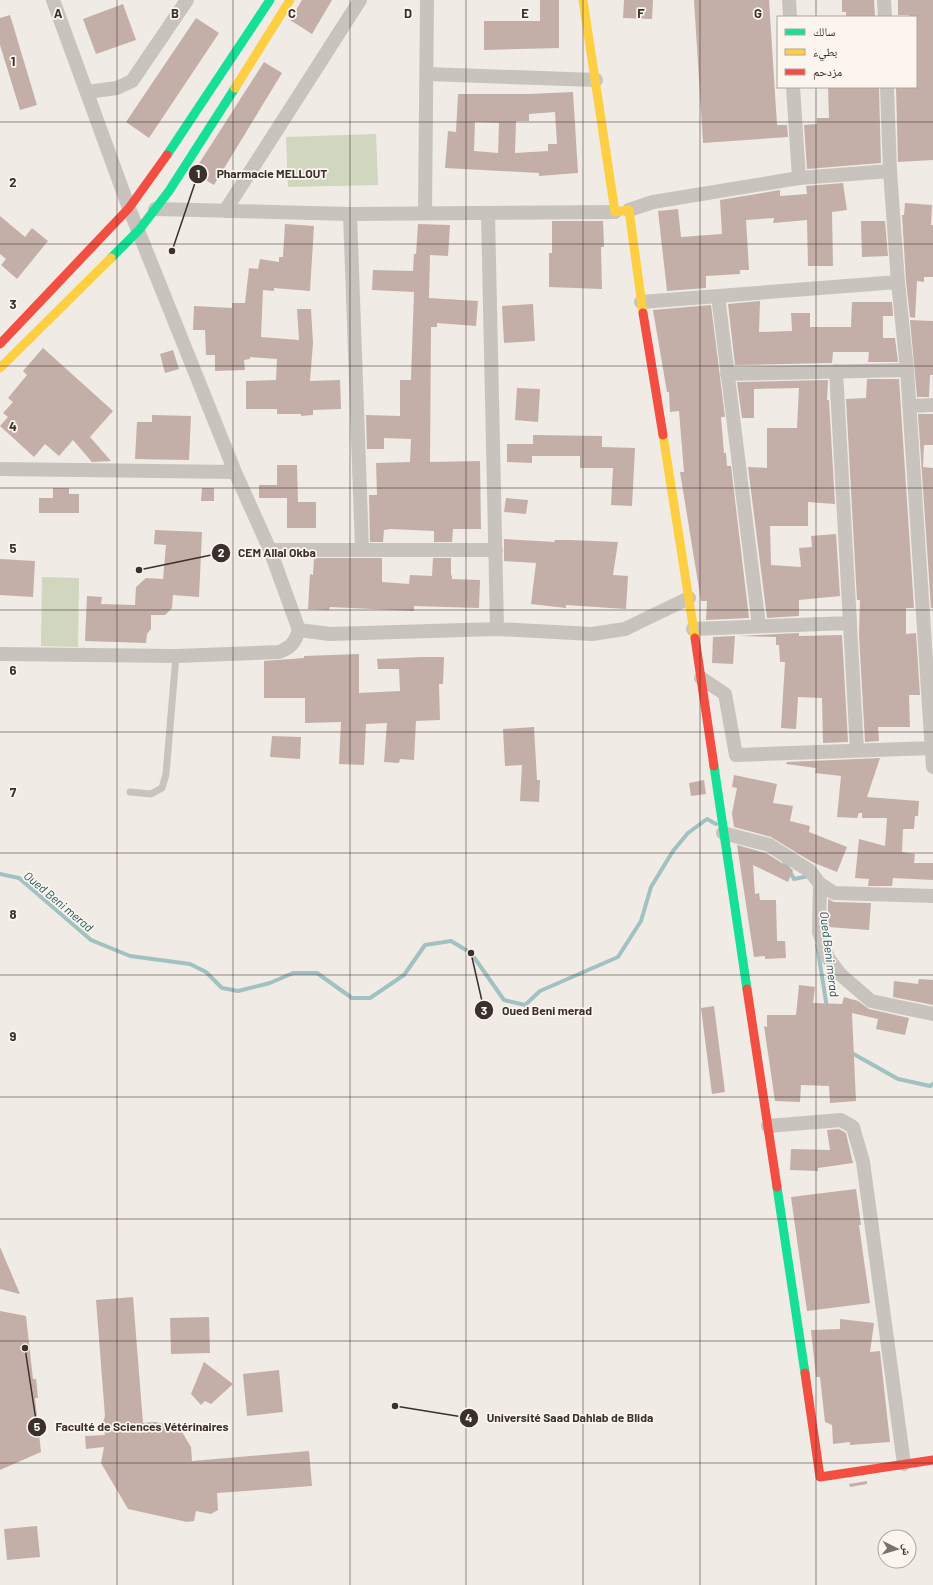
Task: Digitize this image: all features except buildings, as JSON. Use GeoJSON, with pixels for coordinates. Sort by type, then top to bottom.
{"type":"FeatureCollection","features":[{"type":"Feature","properties":{"kind":"street"},"geometry":{"type":"LineString","coordinates":[[0,654],[176,656],[280,652],[294,644],[299,630],[270,550],[235,472],[130,208],[53,0]]}},
{"type":"Feature","properties":{"kind":"street"},"geometry":{"type":"LineString","coordinates":[[87,92],[117,88],[132,81],[187,0]]}},
{"type":"Feature","properties":{"kind":"street"},"geometry":{"type":"LineString","coordinates":[[0,344],[130,208],[177,142],[270,0]]}},
{"type":"Feature","properties":{"kind":"street"},"geometry":{"type":"LineString","coordinates":[[0,368],[139,230],[169,191],[290,0]]}},
{"type":"Feature","properties":{"kind":"street"},"geometry":{"type":"LineString","coordinates":[[225,211],[360,0]]}},
{"type":"Feature","properties":{"kind":"street"},"geometry":{"type":"LineString","coordinates":[[425,212],[427,0]]}},
{"type":"Feature","properties":{"kind":"street"},"geometry":{"type":"LineString","coordinates":[[583,0],[615,212]]}},
{"type":"Feature","properties":{"kind":"street"},"geometry":{"type":"LineString","coordinates":[[789,0],[790,16]]}},
{"type":"Feature","properties":{"kind":"street"},"geometry":{"type":"LineString","coordinates":[[884,0],[885,16]]}},
{"type":"Feature","properties":{"kind":"street"},"geometry":{"type":"LineString","coordinates":[[427,74],[596,80]]}},
{"type":"Feature","properties":{"kind":"street"},"geometry":{"type":"LineString","coordinates":[[793,88],[799,178]]}},
{"type":"Feature","properties":{"kind":"street"},"geometry":{"type":"LineString","coordinates":[[887,88],[890,171],[898,282],[907,370],[933,767]]}},
{"type":"Feature","properties":{"kind":"street"},"geometry":{"type":"LineString","coordinates":[[155,209],[350,214],[425,212],[488,214],[615,212],[629,210],[653,202],[799,178],[890,171]]}},
{"type":"Feature","properties":{"kind":"street"},"geometry":{"type":"LineString","coordinates":[[629,210],[641,302],[689,598],[820,1477],[933,1460]]}},
{"type":"Feature","properties":{"kind":"street"},"geometry":{"type":"LineString","coordinates":[[350,214],[362,549]]}},
{"type":"Feature","properties":{"kind":"street"},"geometry":{"type":"LineString","coordinates":[[488,214],[497,629]]}},
{"type":"Feature","properties":{"kind":"street"},"geometry":{"type":"LineString","coordinates":[[641,302],[898,282]]}},
{"type":"Feature","properties":{"kind":"street"},"geometry":{"type":"LineString","coordinates":[[718,296],[758,626]]}},
{"type":"Feature","properties":{"kind":"street"},"geometry":{"type":"LineString","coordinates":[[727,374],[907,370]]}},
{"type":"Feature","properties":{"kind":"street"},"geometry":{"type":"LineString","coordinates":[[836,371],[857,750]]}},
{"type":"Feature","properties":{"kind":"street"},"geometry":{"type":"LineString","coordinates":[[909,406],[933,405]]}},
{"type":"Feature","properties":{"kind":"street"},"geometry":{"type":"LineString","coordinates":[[0,469],[235,472]]}},
{"type":"Feature","properties":{"kind":"street"},"geometry":{"type":"LineString","coordinates":[[270,550],[496,550]]}},
{"type":"Feature","properties":{"kind":"street"},"geometry":{"type":"LineString","coordinates":[[299,630],[330,634],[497,629],[592,634],[625,629],[689,598]]}},
{"type":"Feature","properties":{"kind":"street"},"geometry":{"type":"LineString","coordinates":[[693,629],[850,623]]}},
{"type":"Feature","properties":{"kind":"street"},"geometry":{"type":"LineString","coordinates":[[701,678],[725,694],[736,755],[932,748]]}},
{"type":"Feature","properties":{"kind":"street"},"geometry":{"type":"LineString","coordinates":[[723,833],[769,845],[810,871],[820,884],[834,893],[933,896]]}},
{"type":"Feature","properties":{"kind":"street"},"geometry":{"type":"LineString","coordinates":[[820,884],[819,932],[828,958],[841,976],[871,1001],[933,1014]]}},
{"type":"Feature","properties":{"kind":"street"},"geometry":{"type":"LineString","coordinates":[[768,1126],[841,1120],[853,1126],[863,1162],[904,1464]]}},
{"type":"Feature","properties":{"kind":"lane"},"geometry":{"type":"LineString","coordinates":[[130,792],[151,794],[162,788],[166,774],[176,656]]}},
{"type":"Feature","properties":{"kind":"green space"},"geometry":{"type":"Polygon","coordinates":[[[376,134],[378,185],[288,187],[286,137],[376,134]]]}},
{"type":"Feature","properties":{"kind":"green space"},"geometry":{"type":"Polygon","coordinates":[[[42,577],[79,578],[78,647],[41,646],[42,577]]]}},
{"type":"Feature","properties":{"kind":"waterway","name":"Oued Beni merad"},"geometry":{"type":"LineString","coordinates":[[0,874],[19,878],[91,940],[130,956],[190,964],[206,972],[222,988],[238,991],[270,983],[293,973],[317,973],[352,998],[370,998],[404,975],[425,945],[451,941],[471,953],[504,1000],[525,1005],[540,991],[618,957],[641,921],[651,887],[673,851],[688,833],[707,819],[716,824]]}},
{"type":"Feature","properties":{"kind":"waterway","name":"Oued Beni merad"},"geometry":{"type":"LineString","coordinates":[[783,859],[794,879],[809,876]]}},
{"type":"Feature","properties":{"kind":"waterway","name":"Oued Beni merad"},"geometry":{"type":"LineString","coordinates":[[817,945],[827,1008]]}},
{"type":"Feature","properties":{"kind":"waterway","name":"Oued Beni merad"},"geometry":{"type":"LineString","coordinates":[[850,1052],[898,1079],[930,1086],[933,1084]]}},
{"type":"Feature","properties":{"kind":"traffic: fast"},"geometry":{"type":"LineString","coordinates":[[167,155],[270,0]]}},
{"type":"Feature","properties":{"kind":"traffic: fast"},"geometry":{"type":"LineString","coordinates":[[111,258],[139,230],[169,191],[235,88]]}},
{"type":"Feature","properties":{"kind":"traffic: fast"},"geometry":{"type":"LineString","coordinates":[[714,766],[747,989]]}},
{"type":"Feature","properties":{"kind":"traffic: fast"},"geometry":{"type":"LineString","coordinates":[[777,1187],[805,1373]]}},
{"type":"Feature","properties":{"kind":"traffic: slow"},"geometry":{"type":"LineString","coordinates":[[235,88],[290,0]]}},
{"type":"Feature","properties":{"kind":"traffic: slow"},"geometry":{"type":"LineString","coordinates":[[583,0],[615,212],[629,210],[643,313]]}},
{"type":"Feature","properties":{"kind":"traffic: slow"},"geometry":{"type":"LineString","coordinates":[[0,368],[111,258]]}},
{"type":"Feature","properties":{"kind":"traffic: slow"},"geometry":{"type":"LineString","coordinates":[[663,435],[695,638]]}},
{"type":"Feature","properties":{"kind":"traffic: jam"},"geometry":{"type":"LineString","coordinates":[[0,344],[129,208],[167,155]]}},
{"type":"Feature","properties":{"kind":"traffic: jam"},"geometry":{"type":"LineString","coordinates":[[643,313],[663,435]]}},
{"type":"Feature","properties":{"kind":"traffic: jam"},"geometry":{"type":"LineString","coordinates":[[695,638],[714,766]]}},
{"type":"Feature","properties":{"kind":"traffic: jam"},"geometry":{"type":"LineString","coordinates":[[747,989],[777,1187]]}},
{"type":"Feature","properties":{"kind":"traffic: jam"},"geometry":{"type":"LineString","coordinates":[[805,1373],[820,1477],[933,1460]]}},
{"type":"Feature","properties":{"kind":"place","name":"Pharmacie MELLOUT"},"geometry":{"type":"Point","coordinates":[172,251]}},
{"type":"Feature","properties":{"kind":"place","name":"CEM Allal Okba"},"geometry":{"type":"Point","coordinates":[139,570]}},
{"type":"Feature","properties":{"kind":"place","name":"Oued Beni merad"},"geometry":{"type":"Point","coordinates":[471,953]}},
{"type":"Feature","properties":{"kind":"place","name":"Faculté de Sciences Vétérinaires"},"geometry":{"type":"Point","coordinates":[25,1348]}},
{"type":"Feature","properties":{"kind":"place","name":"Université Saad Dahlab de Blida"},"geometry":{"type":"Point","coordinates":[395,1406]}}]}
